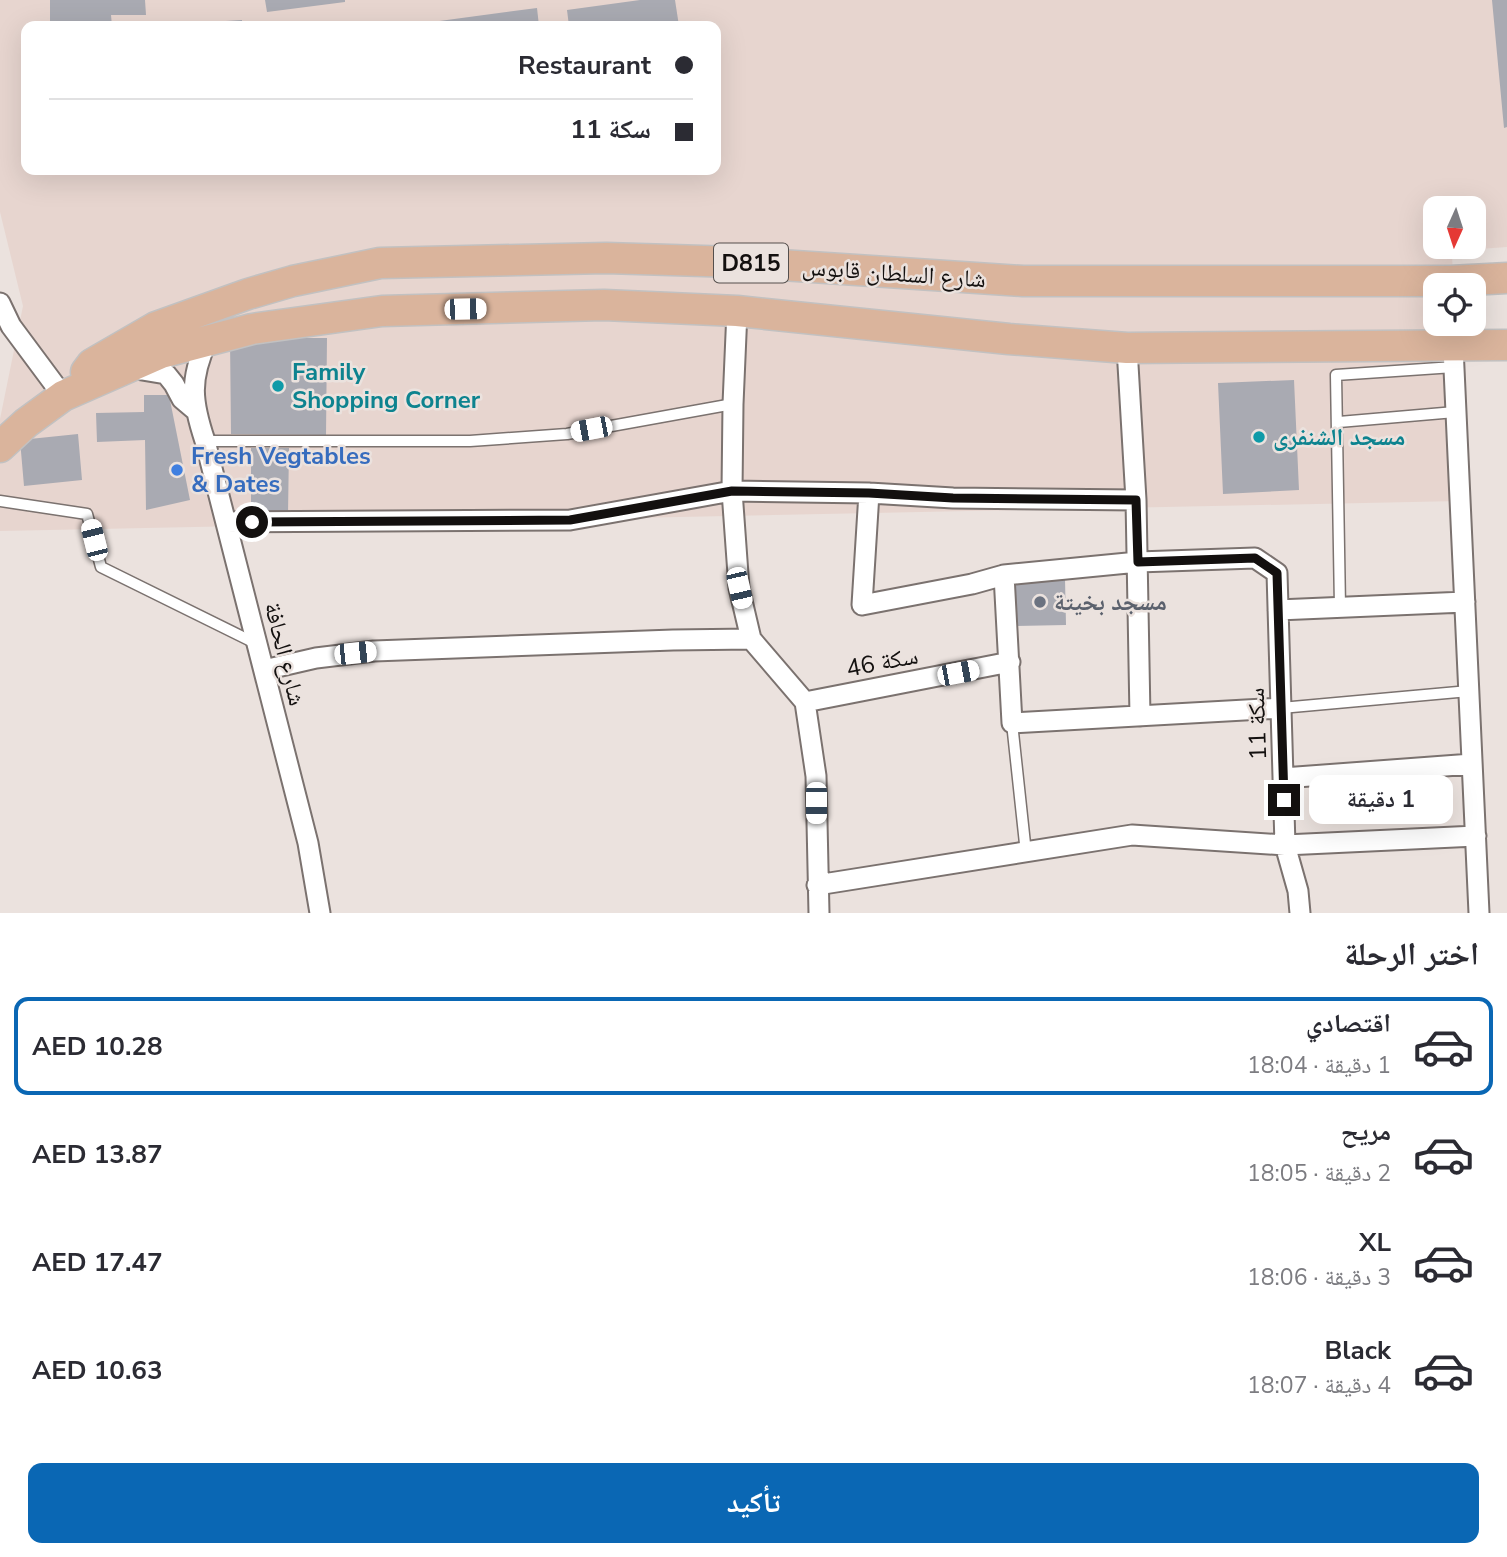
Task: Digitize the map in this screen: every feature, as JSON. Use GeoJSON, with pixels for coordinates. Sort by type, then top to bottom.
{"type":"FeatureCollection","features":[{"type":"Feature","properties":{"kind":"main road","name":"شارع السلطان قابوس"},"geometry":{"type":"LineString","coordinates":[[0,447],[26,423],[63,396],[92,364],[156,327],[271,287],[380,263],[606,258],[736,262],[1023,281],[1437,281],[1507,278]]}},
{"type":"Feature","properties":{"kind":"main road","name":"شارع السلطان قابوس"},"geometry":{"type":"LineString","coordinates":[[63,396],[161,353],[252,329],[382,311],[604,305],[737,311],[1127,348],[1454,357],[1507,345]]}},
{"type":"Feature","properties":{"kind":"street"},"geometry":{"type":"LineString","coordinates":[[0,303],[11,326],[63,396]]}},
{"type":"Feature","properties":{"kind":"street"},"geometry":{"type":"LineString","coordinates":[[737,311],[732,491],[739,588],[751,639],[805,702],[816,776],[819,913]]}},
{"type":"Feature","properties":{"kind":"street","name":"شارع الحافة"},"geometry":{"type":"LineString","coordinates":[[207,341],[193,380],[195,410],[308,843],[320,913]]}},
{"type":"Feature","properties":{"kind":"street"},"geometry":{"type":"LineString","coordinates":[[1127,348],[1136,500],[1140,716]]}},
{"type":"Feature","properties":{"kind":"street"},"geometry":{"type":"LineString","coordinates":[[1454,357],[1479,913]]}},
{"type":"Feature","properties":{"kind":"street","name":"شارع الحافة"},"geometry":{"type":"LineString","coordinates":[[127,368],[166,374],[182,399],[195,410]]}},
{"type":"Feature","properties":{"kind":"street"},"geometry":{"type":"LineString","coordinates":[[226,522],[570,520],[732,491],[1136,500]]}},
{"type":"Feature","properties":{"kind":"street"},"geometry":{"type":"LineString","coordinates":[[869,493],[862,605],[972,584],[1003,575],[1138,562]]}},
{"type":"Feature","properties":{"kind":"street","name":"سكة 11"},"geometry":{"type":"LineString","coordinates":[[1138,562],[1255,558],[1277,573],[1285,845],[1300,913]]}},
{"type":"Feature","properties":{"kind":"street"},"geometry":{"type":"LineString","coordinates":[[1003,575],[1012,723],[1281,708]]}},
{"type":"Feature","properties":{"kind":"street"},"geometry":{"type":"LineString","coordinates":[[1278,610],[1465,602]]}},
{"type":"Feature","properties":{"kind":"street"},"geometry":{"type":"LineString","coordinates":[[264,670],[316,658],[374,651],[751,639]]}},
{"type":"Feature","properties":{"kind":"street","name":"سكة 46"},"geometry":{"type":"LineString","coordinates":[[805,702],[1010,663]]}},
{"type":"Feature","properties":{"kind":"street"},"geometry":{"type":"LineString","coordinates":[[1283,778],[1472,764]]}},
{"type":"Feature","properties":{"kind":"street"},"geometry":{"type":"LineString","coordinates":[[817,885],[1132,835],[1285,845],[1476,836]]}},
{"type":"Feature","properties":{"kind":"lane"},"geometry":{"type":"LineString","coordinates":[[1340,607],[1339,422],[1336,375],[1454,357]]}},
{"type":"Feature","properties":{"kind":"lane"},"geometry":{"type":"LineString","coordinates":[[205,441],[470,441],[566,434],[733,404]]}},
{"type":"Feature","properties":{"kind":"lane"},"geometry":{"type":"LineString","coordinates":[[1339,422],[1455,412]]}},
{"type":"Feature","properties":{"kind":"lane"},"geometry":{"type":"LineString","coordinates":[[0,501],[87,514],[101,567],[257,644]]}},
{"type":"Feature","properties":{"kind":"lane"},"geometry":{"type":"LineString","coordinates":[[1281,708],[1469,691]]}},
{"type":"Feature","properties":{"kind":"lane"},"geometry":{"type":"LineString","coordinates":[[1012,723],[1026,853]]}},
{"type":"Feature","properties":{"kind":"shaded area"},"geometry":{"type":"Polygon","coordinates":[[[0,0],[1507,0],[1507,247],[1486,249],[1486,196],[1423,196],[1423,259],[1452,259],[1453,273],[1423,273],[1423,336],[1454,336],[1459,501],[0,531],[0,419],[23,306],[0,212],[0,0]]]}},
{"type":"Feature","properties":{"kind":"building"},"geometry":{"type":"Polygon","coordinates":[[[50,0],[145,0],[146,15],[111,15],[112,21],[50,21],[50,0]]]}},
{"type":"Feature","properties":{"kind":"building"},"geometry":{"type":"Polygon","coordinates":[[[265,0],[345,0],[345,2],[267,12],[265,0]]]}},
{"type":"Feature","properties":{"kind":"building"},"geometry":{"type":"Polygon","coordinates":[[[640,0],[675,0],[678,21],[568,21],[567,10],[640,0]]]}},
{"type":"Feature","properties":{"kind":"building"},"geometry":{"type":"Polygon","coordinates":[[[1492,0],[1507,0],[1507,127],[1504,128],[1492,0]]]}},
{"type":"Feature","properties":{"kind":"building"},"geometry":{"type":"Polygon","coordinates":[[[537,8],[538,21],[440,21],[537,8]]]}},
{"type":"Feature","properties":{"kind":"building","name":"Family Shopping Corner"},"geometry":{"type":"Polygon","coordinates":[[[230,338],[327,338],[326,435],[231,434],[230,338]]]}},
{"type":"Feature","properties":{"kind":"building","name":"مسجد الشنفرى"},"geometry":{"type":"Polygon","coordinates":[[[1294,380],[1299,490],[1223,494],[1218,383],[1294,380]]]}},
{"type":"Feature","properties":{"kind":"building"},"geometry":{"type":"Polygon","coordinates":[[[144,395],[169,395],[190,500],[146,510],[145,440],[97,442],[96,413],[144,412],[144,395]]]}},
{"type":"Feature","properties":{"kind":"building"},"geometry":{"type":"Polygon","coordinates":[[[78,434],[82,480],[24,486],[20,440],[78,434]]]}},
{"type":"Feature","properties":{"kind":"building"},"geometry":{"type":"Polygon","coordinates":[[[251,448],[289,448],[288,515],[251,515],[251,448]]]}},
{"type":"Feature","properties":{"kind":"building","name":"مسجد بخيتة"},"geometry":{"type":"Polygon","coordinates":[[[1015,579],[1065,579],[1066,625],[1016,626],[1015,579]]]}},
{"type":"Feature","properties":{"kind":"place","name":"Family Shopping Corner"},"geometry":{"type":"Point","coordinates":[278,386]}},
{"type":"Feature","properties":{"kind":"place","name":"مسجد الشنفرى"},"geometry":{"type":"Point","coordinates":[1259,437]}},
{"type":"Feature","properties":{"kind":"place","name":"Fresh Vegtables & Dates"},"geometry":{"type":"Point","coordinates":[177,470]}},
{"type":"Feature","properties":{"kind":"place","name":"مسجد بخيتة"},"geometry":{"type":"Point","coordinates":[1040,602]}},
{"type":"Feature","properties":{"kind":"route"},"geometry":{"type":"LineString","coordinates":[[252,522],[570,520],[732,491],[1136,500],[1138,562],[1255,558],[1277,573],[1284,800]]}}]}
